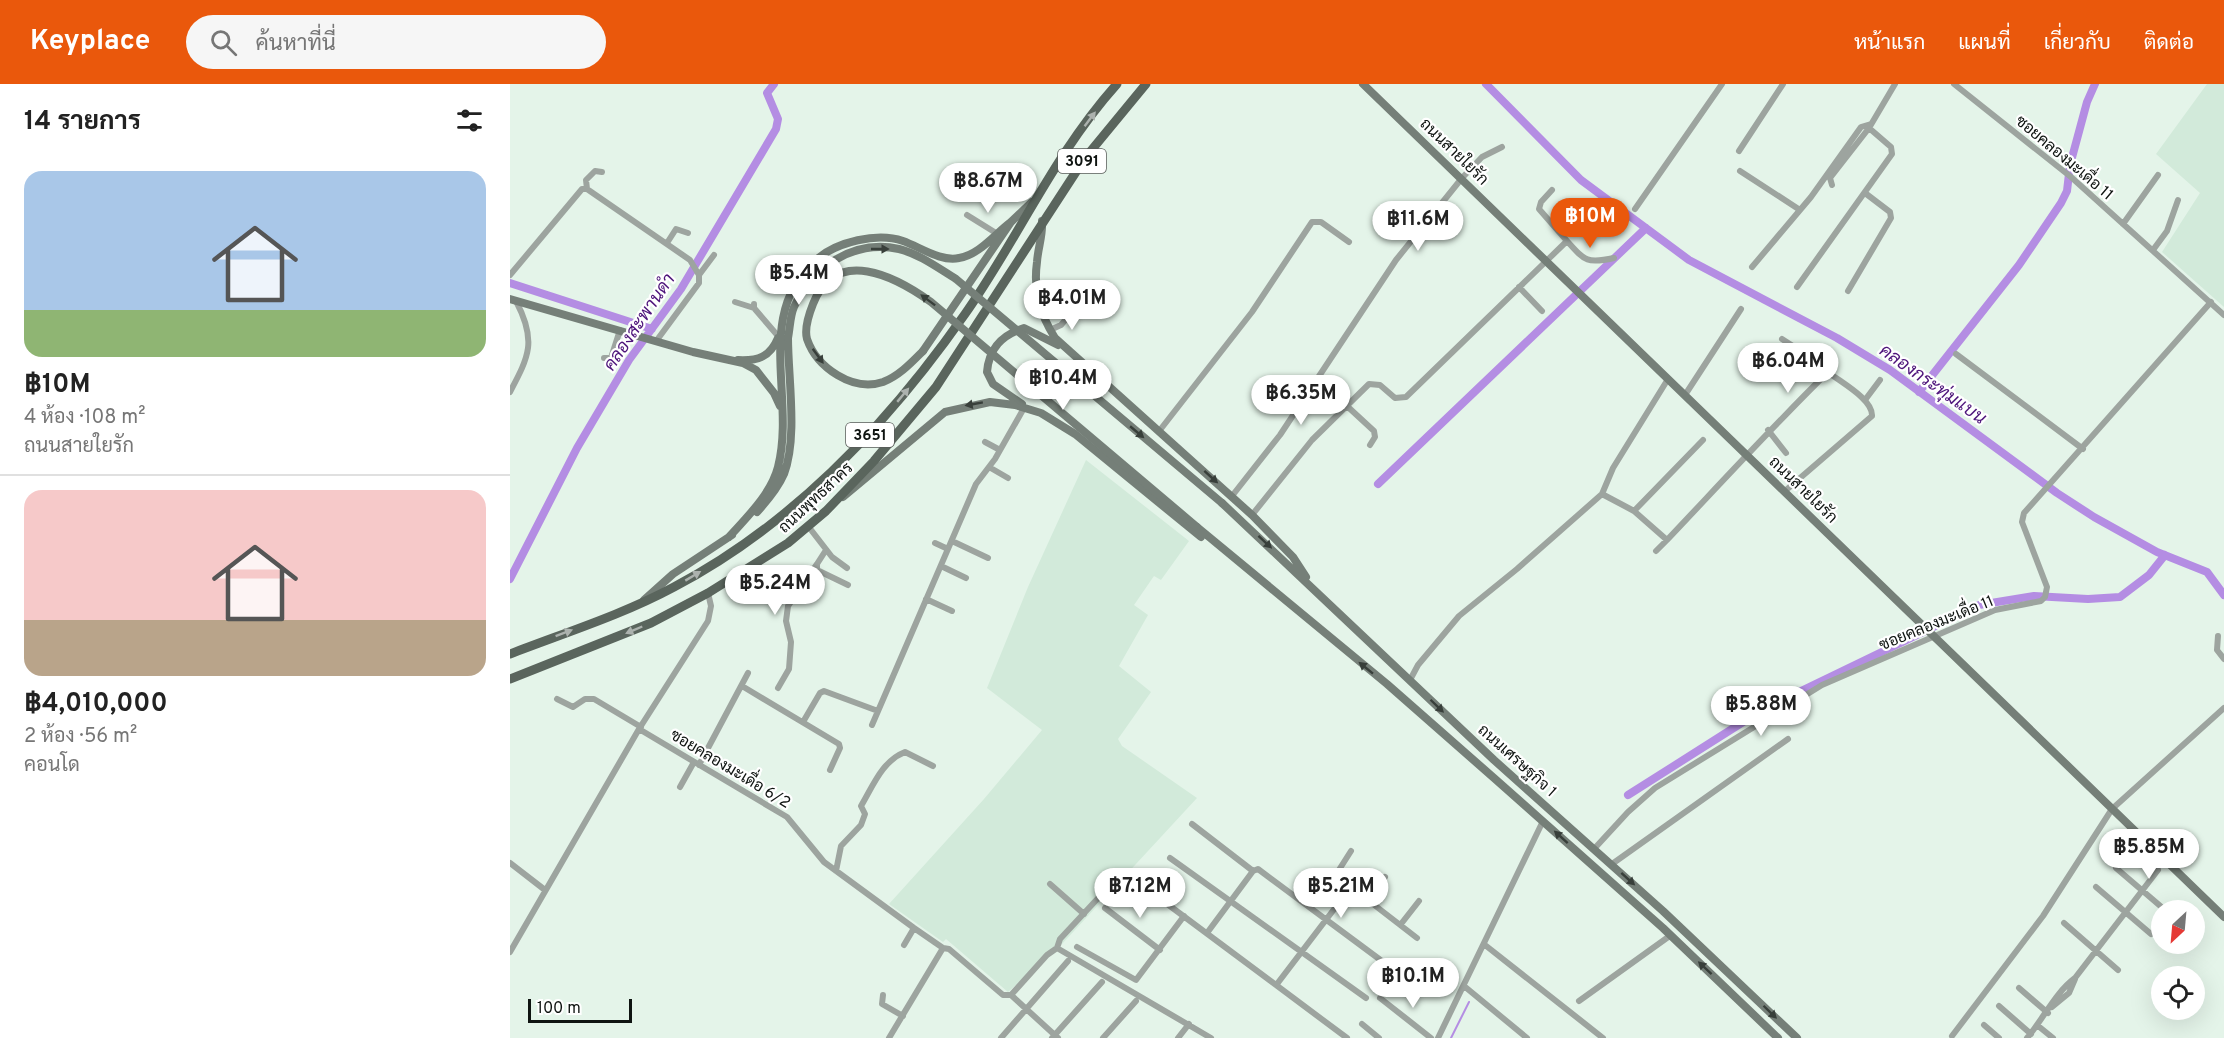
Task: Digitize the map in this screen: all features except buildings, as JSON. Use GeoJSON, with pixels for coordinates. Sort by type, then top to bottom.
{"type":"FeatureCollection","features":[{"type":"Feature","properties":{"kind":"main road","name":"3091"},"geometry":{"type":"LineString","coordinates":[[1011,222],[1032,201],[1117,84]]}},
{"type":"Feature","properties":{"kind":"main road","name":"3091"},"geometry":{"type":"LineString","coordinates":[[1146,84],[1085,158],[1042,220],[1043,235],[1036,262],[1037,295],[1042,316],[1050,330],[1076,358],[1160,430],[1252,515],[1293,557],[1309,582]]}},
{"type":"Feature","properties":{"kind":"main road","name":"ถนนสายใยรัก"},"geometry":{"type":"LineString","coordinates":[[1363,84],[2224,917]]}},
{"type":"Feature","properties":{"kind":"main road","name":"ถนนพุทธสาคร"},"geometry":{"type":"LineString","coordinates":[[510,654],[641,602],[684,582],[770,527],[861,445],[921,374],[966,313],[1032,201]]}},
{"type":"Feature","properties":{"kind":"main road","name":"ถนนพุทธสาคร"},"geometry":{"type":"LineString","coordinates":[[510,678],[651,623],[708,593],[753,567],[826,511],[874,461],[936,387],[1042,220]]}},
{"type":"Feature","properties":{"kind":"main road"},"geometry":{"type":"LineString","coordinates":[[641,602],[673,574],[729,537],[756,506],[777,470],[782,415],[779,333],[784,305],[800,277],[818,258],[844,245],[872,238],[900,240],[952,259],[976,252],[1011,222]]}},
{"type":"Feature","properties":{"kind":"main road","name":"ถนนเศรษฐกิจ 1"},"geometry":{"type":"LineString","coordinates":[[1011,222],[923,351],[905,368],[884,381],[860,384],[838,376],[819,360],[807,337],[807,317],[816,296],[832,277],[854,270],[880,273],[905,283],[931,302],[1197,527],[1282,599],[1387,684],[1671,935],[1778,1038]]}},
{"type":"Feature","properties":{"kind":"main road","name":"ถนนเศรษฐกิจ 1"},"geometry":{"type":"LineString","coordinates":[[729,537],[756,513],[776,490],[784,472],[790,429],[788,338],[794,309],[807,283],[824,266],[848,254],[873,248],[898,249],[927,260],[956,279],[1222,503],[1309,582],[1410,680],[1671,918],[1797,1038]]}},
{"type":"Feature","properties":{"kind":"main road"},"geometry":{"type":"LineString","coordinates":[[513,300],[693,352],[729,359],[756,370],[774,393],[782,415]]}},
{"type":"Feature","properties":{"kind":"main road"},"geometry":{"type":"LineString","coordinates":[[1076,358],[1045,337],[1024,328],[1007,334],[994,348],[987,372],[993,384],[1005,394],[1075,434],[1256,583],[1282,599]]}},
{"type":"Feature","properties":{"kind":"main road"},"geometry":{"type":"LineString","coordinates":[[729,359],[761,358],[772,350],[779,333]]}},
{"type":"Feature","properties":{"kind":"main road"},"geometry":{"type":"LineString","coordinates":[[826,511],[945,412],[990,402],[1041,413]]}},
{"type":"Feature","properties":{"kind":"main road"},"geometry":{"type":"LineString","coordinates":[[1663,928],[1671,918]]}},
{"type":"Feature","properties":{"kind":"street"},"geometry":{"type":"LineString","coordinates":[[1635,209],[1722,84]]}},
{"type":"Feature","properties":{"kind":"street"},"geometry":{"type":"LineString","coordinates":[[1739,151],[1783,84]]}},
{"type":"Feature","properties":{"kind":"street"},"geometry":{"type":"LineString","coordinates":[[1832,185],[1830,178],[1870,126],[1895,84]]}},
{"type":"Feature","properties":{"kind":"street","name":"ซอยคลองมะเดื่อ 11"},"geometry":{"type":"LineString","coordinates":[[1954,84],[2071,177],[2224,315]]}},
{"type":"Feature","properties":{"kind":"street"},"geometry":{"type":"LineString","coordinates":[[1797,287],[1866,193],[1893,151],[1870,126]]}},
{"type":"Feature","properties":{"kind":"street"},"geometry":{"type":"LineString","coordinates":[[1752,267],[1800,210],[1861,127],[1870,126]]}},
{"type":"Feature","properties":{"kind":"street"},"geometry":{"type":"LineString","coordinates":[[1232,496],[1286,427],[1396,260],[1462,178],[1482,158],[1503,147]]}},
{"type":"Feature","properties":{"kind":"street"},"geometry":{"type":"LineString","coordinates":[[587,189],[586,180],[589,176],[596,171],[602,172]]}},
{"type":"Feature","properties":{"kind":"street"},"geometry":{"type":"LineString","coordinates":[[1740,171],[1800,210]]}},
{"type":"Feature","properties":{"kind":"street"},"geometry":{"type":"LineString","coordinates":[[2123,224],[2158,175]]}},
{"type":"Feature","properties":{"kind":"street"},"geometry":{"type":"LineString","coordinates":[[510,275],[582,189],[587,189],[690,260],[699,275],[699,283],[657,340]]}},
{"type":"Feature","properties":{"kind":"street"},"geometry":{"type":"LineString","coordinates":[[1552,190],[1541,202],[1539,209],[1567,241],[1581,256],[1591,262],[1614,258]]}},
{"type":"Feature","properties":{"kind":"street"},"geometry":{"type":"LineString","coordinates":[[1848,291],[1892,218],[1890,212],[1866,193]]}},
{"type":"Feature","properties":{"kind":"street"},"geometry":{"type":"LineString","coordinates":[[2153,250],[2167,231],[2178,200]]}},
{"type":"Feature","properties":{"kind":"street"},"geometry":{"type":"LineString","coordinates":[[967,214],[996,233]]}},
{"type":"Feature","properties":{"kind":"street"},"geometry":{"type":"LineString","coordinates":[[1160,430],[1252,312],[1312,222],[1321,222],[1349,242]]}},
{"type":"Feature","properties":{"kind":"street"},"geometry":{"type":"LineString","coordinates":[[667,243],[676,229],[688,233]]}},
{"type":"Feature","properties":{"kind":"street"},"geometry":{"type":"LineString","coordinates":[[1252,515],[1312,440],[1372,383],[1380,385],[1395,398],[1406,397],[1567,241]]}},
{"type":"Feature","properties":{"kind":"street"},"geometry":{"type":"LineString","coordinates":[[699,275],[714,255]]}},
{"type":"Feature","properties":{"kind":"street"},"geometry":{"type":"LineString","coordinates":[[1520,287],[1542,311]]}},
{"type":"Feature","properties":{"kind":"street"},"geometry":{"type":"LineString","coordinates":[[510,392],[528,357],[530,348],[527,329],[513,300]]}},
{"type":"Feature","properties":{"kind":"street"},"geometry":{"type":"LineString","coordinates":[[735,302],[754,306],[779,333]]}},
{"type":"Feature","properties":{"kind":"street","name":"ซอยคลองมะเดื่อ 11"},"geometry":{"type":"LineString","coordinates":[[1594,849],[1628,812],[1655,788],[1845,673],[1995,610],[2041,601],[2048,587],[2022,522],[2024,513],[2211,302]]}},
{"type":"Feature","properties":{"kind":"street"},"geometry":{"type":"LineString","coordinates":[[1050,330],[1061,325],[1078,305]]}},
{"type":"Feature","properties":{"kind":"street"},"geometry":{"type":"LineString","coordinates":[[1685,395],[1741,309]]}},
{"type":"Feature","properties":{"kind":"street"},"geometry":{"type":"LineString","coordinates":[[604,358],[610,358],[613,353],[620,330]]}},
{"type":"Feature","properties":{"kind":"street"},"geometry":{"type":"LineString","coordinates":[[1782,339],[1864,400],[1873,412],[1869,420],[1785,491]]}},
{"type":"Feature","properties":{"kind":"street"},"geometry":{"type":"LineString","coordinates":[[1956,354],[2083,448]]}},
{"type":"Feature","properties":{"kind":"street"},"geometry":{"type":"LineString","coordinates":[[1656,550],[1747,456],[1768,430],[1828,372]]}},
{"type":"Feature","properties":{"kind":"street"},"geometry":{"type":"LineString","coordinates":[[1410,680],[1418,665],[1459,616],[1517,569],[1602,494],[1613,468],[1668,379]]}},
{"type":"Feature","properties":{"kind":"street"},"geometry":{"type":"LineString","coordinates":[[1864,400],[1880,380]]}},
{"type":"Feature","properties":{"kind":"street"},"geometry":{"type":"LineString","coordinates":[[1348,406],[1374,431],[1375,437],[1370,445]]}},
{"type":"Feature","properties":{"kind":"street"},"geometry":{"type":"LineString","coordinates":[[872,725],[976,484],[1000,450],[1024,408]]}},
{"type":"Feature","properties":{"kind":"street"},"geometry":{"type":"LineString","coordinates":[[1768,430],[1786,453]]}},
{"type":"Feature","properties":{"kind":"street"},"geometry":{"type":"LineString","coordinates":[[1634,511],[1703,440]]}},
{"type":"Feature","properties":{"kind":"street"},"geometry":{"type":"LineString","coordinates":[[984,442],[1000,450]]}},
{"type":"Feature","properties":{"kind":"street"},"geometry":{"type":"LineString","coordinates":[[989,467],[1008,478]]}},
{"type":"Feature","properties":{"kind":"street"},"geometry":{"type":"LineString","coordinates":[[1602,494],[1634,511],[1666,540]]}},
{"type":"Feature","properties":{"kind":"street"},"geometry":{"type":"LineString","coordinates":[[808,526],[826,550],[847,568]]}},
{"type":"Feature","properties":{"kind":"street"},"geometry":{"type":"LineString","coordinates":[[951,541],[988,558]]}},
{"type":"Feature","properties":{"kind":"street"},"geometry":{"type":"LineString","coordinates":[[935,543],[948,549]]}},
{"type":"Feature","properties":{"kind":"street"},"geometry":{"type":"LineString","coordinates":[[778,688],[789,669],[791,642],[786,621],[788,606],[826,550]]}},
{"type":"Feature","properties":{"kind":"street"},"geometry":{"type":"LineString","coordinates":[[817,564],[817,570],[848,585]]}},
{"type":"Feature","properties":{"kind":"street"},"geometry":{"type":"LineString","coordinates":[[941,566],[966,578]]}},
{"type":"Feature","properties":{"kind":"street"},"geometry":{"type":"LineString","coordinates":[[510,952],[640,728],[708,621],[711,606],[708,593]]}},
{"type":"Feature","properties":{"kind":"street"},"geometry":{"type":"LineString","coordinates":[[926,599],[952,611]]}},
{"type":"Feature","properties":{"kind":"street"},"geometry":{"type":"LineString","coordinates":[[2218,636],[2217,650],[2224,659]]}},
{"type":"Feature","properties":{"kind":"street"},"geometry":{"type":"LineString","coordinates":[[680,787],[748,673]]}},
{"type":"Feature","properties":{"kind":"street"},"geometry":{"type":"LineString","coordinates":[[742,686],[839,744],[840,748],[830,770]]}},
{"type":"Feature","properties":{"kind":"street"},"geometry":{"type":"LineString","coordinates":[[803,722],[820,693],[824,691],[878,711]]}},
{"type":"Feature","properties":{"kind":"street","name":"ซอยคลองมะเดื่อ 6/2"},"geometry":{"type":"LineString","coordinates":[[557,699],[573,707],[585,699],[594,699],[787,817],[819,856],[836,871],[943,948],[950,949],[1003,995],[1011,995],[1054,1037]]}},
{"type":"Feature","properties":{"kind":"street"},"geometry":{"type":"LineString","coordinates":[[1952,1036],[2043,916],[2112,809],[2224,708]]}},
{"type":"Feature","properties":{"kind":"street"},"geometry":{"type":"LineString","coordinates":[[1612,864],[1788,739]]}},
{"type":"Feature","properties":{"kind":"street"},"geometry":{"type":"LineString","coordinates":[[836,871],[841,846],[861,825],[865,814],[861,806],[882,769],[894,756],[905,752],[933,766]]}},
{"type":"Feature","properties":{"kind":"street"},"geometry":{"type":"LineString","coordinates":[[1438,1038],[1485,945],[1543,821]]}},
{"type":"Feature","properties":{"kind":"street"},"geometry":{"type":"LineString","coordinates":[[1192,824],[1253,871]]}},
{"type":"Feature","properties":{"kind":"street"},"geometry":{"type":"LineString","coordinates":[[1351,850],[1337,873],[1351,887],[1417,938]]}},
{"type":"Feature","properties":{"kind":"street"},"geometry":{"type":"LineString","coordinates":[[1170,858],[1366,998]]}},
{"type":"Feature","properties":{"kind":"street"},"geometry":{"type":"LineString","coordinates":[[510,864],[545,890]]}},
{"type":"Feature","properties":{"kind":"street"},"geometry":{"type":"LineString","coordinates":[[2116,868],[2154,900]]}},
{"type":"Feature","properties":{"kind":"street"},"geometry":{"type":"LineString","coordinates":[[1207,933],[1253,871],[1258,869],[1394,970]]}},
{"type":"Feature","properties":{"kind":"street"},"geometry":{"type":"LineString","coordinates":[[1999,1006],[2029,1036],[2158,870]]}},
{"type":"Feature","properties":{"kind":"street"},"geometry":{"type":"LineString","coordinates":[[1368,900],[1385,877]]}},
{"type":"Feature","properties":{"kind":"street"},"geometry":{"type":"LineString","coordinates":[[1011,995],[1047,955],[1058,948],[1060,939],[1114,880]]}},
{"type":"Feature","properties":{"kind":"street"},"geometry":{"type":"LineString","coordinates":[[1135,880],[1347,1038]]}},
{"type":"Feature","properties":{"kind":"street"},"geometry":{"type":"LineString","coordinates":[[1050,884],[1084,914]]}},
{"type":"Feature","properties":{"kind":"street"},"geometry":{"type":"LineString","coordinates":[[1277,984],[1351,887]]}},
{"type":"Feature","properties":{"kind":"street"},"geometry":{"type":"LineString","coordinates":[[2096,887],[2151,934]]}},
{"type":"Feature","properties":{"kind":"street"},"geometry":{"type":"LineString","coordinates":[[1401,924],[1419,901]]}},
{"type":"Feature","properties":{"kind":"street"},"geometry":{"type":"LineString","coordinates":[[1105,908],[1160,950]]}},
{"type":"Feature","properties":{"kind":"street"},"geometry":{"type":"LineString","coordinates":[[1077,947],[1136,980],[1184,916]]}},
{"type":"Feature","properties":{"kind":"street"},"geometry":{"type":"LineString","coordinates":[[2064,923],[2118,970]]}},
{"type":"Feature","properties":{"kind":"street"},"geometry":{"type":"LineString","coordinates":[[904,945],[914,928]]}},
{"type":"Feature","properties":{"kind":"street"},"geometry":{"type":"LineString","coordinates":[[1579,1001],[1671,935]]}},
{"type":"Feature","properties":{"kind":"street"},"geometry":{"type":"LineString","coordinates":[[1485,945],[1603,1038]]}},
{"type":"Feature","properties":{"kind":"street"},"geometry":{"type":"LineString","coordinates":[[889,1038],[943,948]]}},
{"type":"Feature","properties":{"kind":"street"},"geometry":{"type":"LineString","coordinates":[[1058,948],[1211,1038]]}},
{"type":"Feature","properties":{"kind":"street"},"geometry":{"type":"LineString","coordinates":[[1001,1038],[1068,961]]}},
{"type":"Feature","properties":{"kind":"street"},"geometry":{"type":"LineString","coordinates":[[1054,1037],[1102,982]]}},
{"type":"Feature","properties":{"kind":"street"},"geometry":{"type":"LineString","coordinates":[[1464,986],[1527,1038]]}},
{"type":"Feature","properties":{"kind":"street"},"geometry":{"type":"LineString","coordinates":[[2019,987],[2050,1010]]}},
{"type":"Feature","properties":{"kind":"street"},"geometry":{"type":"LineString","coordinates":[[883,995],[882,1004],[903,1016]]}},
{"type":"Feature","properties":{"kind":"street"},"geometry":{"type":"LineString","coordinates":[[1380,998],[1431,1038]]}},
{"type":"Feature","properties":{"kind":"street"},"geometry":{"type":"LineString","coordinates":[[1103,1038],[1136,1001]]}},
{"type":"Feature","properties":{"kind":"street"},"geometry":{"type":"LineString","coordinates":[[1178,1038],[1189,1024]]}},
{"type":"Feature","properties":{"kind":"street"},"geometry":{"type":"LineString","coordinates":[[1362,1024],[1379,1038]]}},
{"type":"Feature","properties":{"kind":"street"},"geometry":{"type":"LineString","coordinates":[[1983,1025],[1999,1038]]}},
{"type":"Feature","properties":{"kind":"street"},"geometry":{"type":"LineString","coordinates":[[2037,1025],[2053,1038]]}},
{"type":"Feature","properties":{"kind":"shaded area"},"geometry":{"type":"Polygon","coordinates":[[[2207,84],[2224,84],[2224,307],[2162,252],[2200,193],[2156,154],[2207,84]]]}},
{"type":"Feature","properties":{"kind":"shaded area"},"geometry":{"type":"Polygon","coordinates":[[[1086,460],[1189,541],[1161,580],[1154,576],[1134,605],[1148,615],[1119,666],[1151,692],[1118,739],[1122,746],[1197,798],[1062,944],[1008,992],[946,939],[943,942],[889,904],[984,799],[1042,730],[987,688],[1028,587],[1086,460]]]}},
{"type":"Feature","properties":{"kind":"waterway","name":"คลองสะพานดำ"},"geometry":{"type":"LineString","coordinates":[[510,579],[577,448],[629,360],[681,289],[776,129],[778,119],[767,93],[774,84]]}},
{"type":"Feature","properties":{"kind":"waterway","name":"คลองกระทุ่มแบน"},"geometry":{"type":"LineString","coordinates":[[1486,84],[1581,180],[1689,260],[1837,338],[1890,370],[2057,493],[2094,517],[2157,552],[2207,572],[2224,595]]}},
{"type":"Feature","properties":{"kind":"waterway"},"geometry":{"type":"LineString","coordinates":[[1919,392],[2019,265],[2061,203],[2067,191],[2070,165],[2087,102],[2095,84]]}},
{"type":"Feature","properties":{"kind":"waterway"},"geometry":{"type":"LineString","coordinates":[[1378,484],[1646,228]]}},
{"type":"Feature","properties":{"kind":"waterway"},"geometry":{"type":"LineString","coordinates":[[510,283],[652,329]]}},
{"type":"Feature","properties":{"kind":"waterway"},"geometry":{"type":"LineString","coordinates":[[1628,795],[1762,710],[1979,605],[2034,596],[2088,599],[2120,597],[2149,575],[2165,555]]}},
{"type":"Feature","properties":{"kind":"waterway"},"geometry":{"type":"LineString","coordinates":[[1451,1038],[1469,1002]]}}]}
